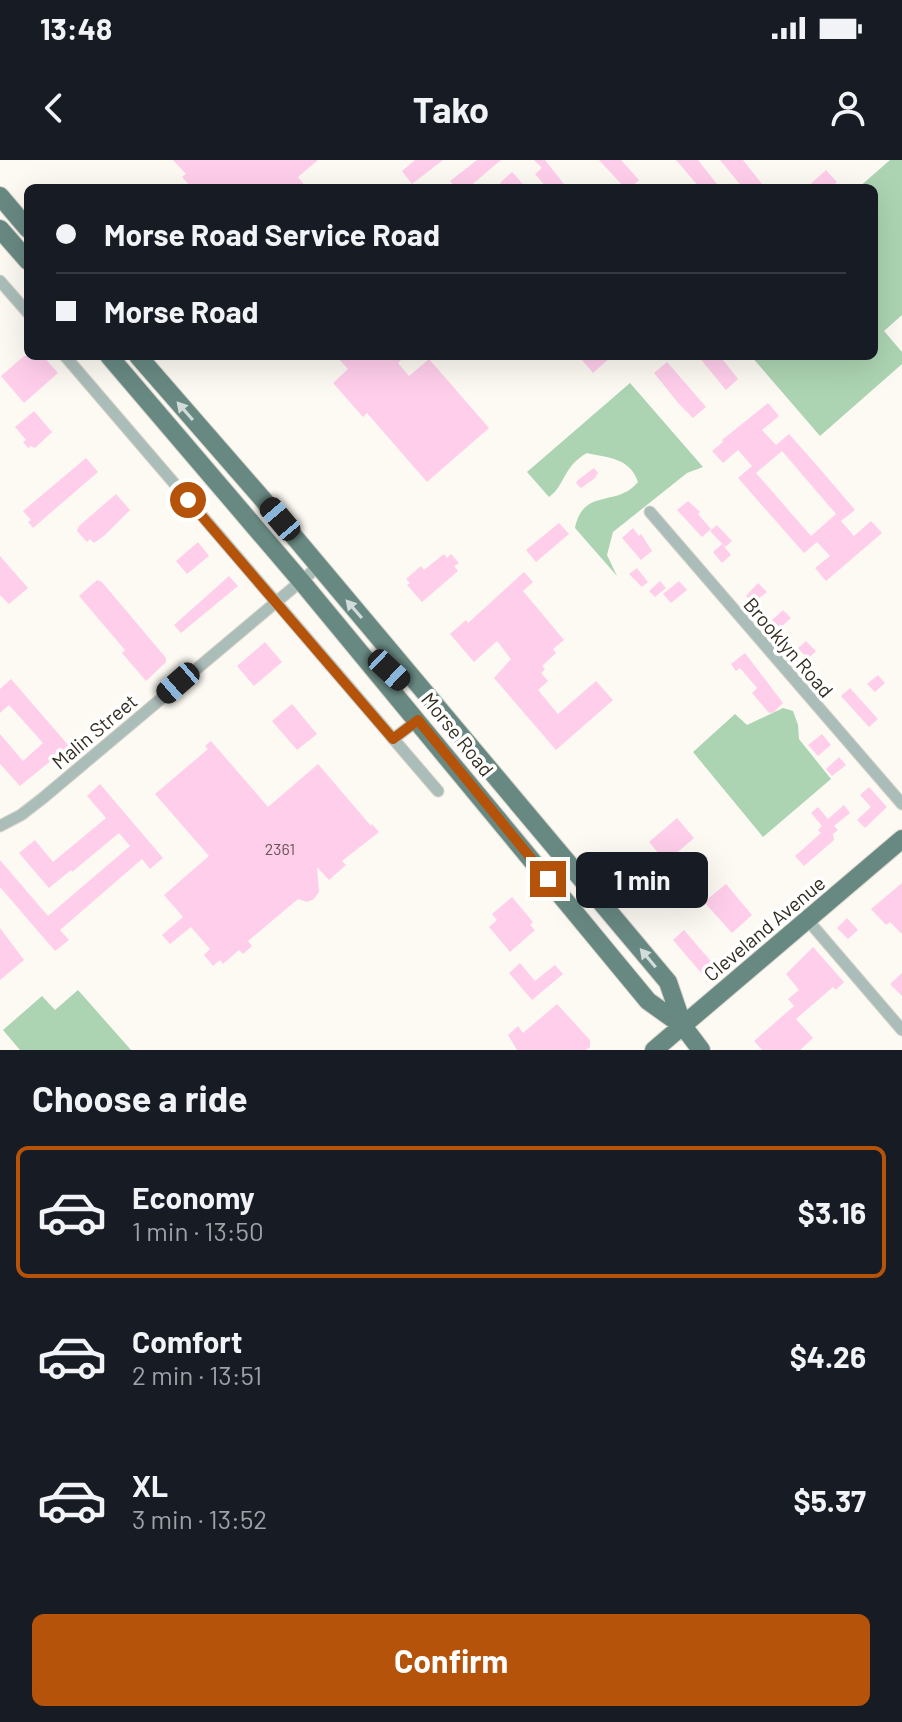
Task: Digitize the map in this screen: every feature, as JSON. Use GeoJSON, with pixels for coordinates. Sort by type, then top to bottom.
{"type":"FeatureCollection","features":[{"type":"Feature","properties":{"kind":"main road"},"geometry":{"type":"LineString","coordinates":[[0,196],[24,224]]}},
{"type":"Feature","properties":{"kind":"main road"},"geometry":{"type":"LineString","coordinates":[[0,229],[24,256]]}},
{"type":"Feature","properties":{"kind":"main road","name":"Morse Road"},"geometry":{"type":"LineString","coordinates":[[112,360],[418,720],[648,1001],[683,1026],[701,1050]]}},
{"type":"Feature","properties":{"kind":"main road","name":"Morse Road"},"geometry":{"type":"LineString","coordinates":[[141,360],[319,566],[668,982],[683,1026]]}},
{"type":"Feature","properties":{"kind":"main road"},"geometry":{"type":"LineString","coordinates":[[357,647],[389,670],[424,703],[437,706]]}},
{"type":"Feature","properties":{"kind":"main road"},"geometry":{"type":"LineString","coordinates":[[418,720],[443,736],[513,797]]}},
{"type":"Feature","properties":{"kind":"main road","name":"Cleveland Avenue"},"geometry":{"type":"LineString","coordinates":[[654,1050],[902,839]]}},
{"type":"Feature","properties":{"kind":"street"},"geometry":{"type":"LineString","coordinates":[[0,281],[24,308]]}},
{"type":"Feature","properties":{"kind":"street"},"geometry":{"type":"LineString","coordinates":[[68,360],[438,791]]}},
{"type":"Feature","properties":{"kind":"street","name":"Brooklyn Road"},"geometry":{"type":"LineString","coordinates":[[650,512],[902,804]]}},
{"type":"Feature","properties":{"kind":"street","name":"Malin Street"},"geometry":{"type":"LineString","coordinates":[[0,826],[43,798],[319,566]]}},
{"type":"Feature","properties":{"kind":"street"},"geometry":{"type":"LineString","coordinates":[[393,739],[418,720]]}},
{"type":"Feature","properties":{"kind":"street"},"geometry":{"type":"LineString","coordinates":[[806,918],[902,1030]]}},
{"type":"Feature","properties":{"kind":"green space"},"geometry":{"type":"Polygon","coordinates":[[[890,160],[902,160],[902,315],[884,331],[902,352],[902,364],[820,436],[754,360],[878,360],[878,184],[863,184],[890,160]]]}},
{"type":"Feature","properties":{"kind":"green space"},"geometry":{"type":"Polygon","coordinates":[[[630,383],[703,467],[687,473],[613,532],[607,555],[617,576],[575,528],[585,507],[630,490],[638,482],[630,468],[618,460],[587,453],[573,464],[549,497],[527,472],[630,383]]]}},
{"type":"Feature","properties":{"kind":"green space"},"geometry":{"type":"Polygon","coordinates":[[[783,708],[793,711],[799,739],[831,779],[763,837],[693,752],[735,714],[747,725],[783,708]]]}},
{"type":"Feature","properties":{"kind":"green space"},"geometry":{"type":"Polygon","coordinates":[[[78,990],[131,1050],[20,1050],[3,1030],[42,996],[55,1010],[78,990]]]}},
{"type":"Feature","properties":{"kind":"building"},"geometry":{"type":"Polygon","coordinates":[[[173,160],[318,160],[298,177],[304,184],[188,184],[182,177],[186,174],[173,160]]]}},
{"type":"Feature","properties":{"kind":"building"},"geometry":{"type":"Polygon","coordinates":[[[415,160],[443,160],[412,184],[402,171],[415,160]]]}},
{"type":"Feature","properties":{"kind":"building"},"geometry":{"type":"Polygon","coordinates":[[[477,160],[501,160],[473,184],[453,184],[450,181],[477,160]]]}},
{"type":"Feature","properties":{"kind":"building"},"geometry":{"type":"Polygon","coordinates":[[[534,160],[545,160],[564,184],[544,184],[535,174],[542,168],[534,160]]]}},
{"type":"Feature","properties":{"kind":"building"},"geometry":{"type":"Polygon","coordinates":[[[599,160],[621,160],[639,180],[634,184],[621,184],[599,160]]]}},
{"type":"Feature","properties":{"kind":"building"},"geometry":{"type":"Polygon","coordinates":[[[676,160],[698,160],[717,184],[697,184],[676,160]]]}},
{"type":"Feature","properties":{"kind":"building"},"geometry":{"type":"Polygon","coordinates":[[[720,160],[743,160],[762,184],[740,184],[720,160]]]}},
{"type":"Feature","properties":{"kind":"building"},"geometry":{"type":"Polygon","coordinates":[[[826,170],[837,182],[835,184],[810,184],[826,170]]]}},
{"type":"Feature","properties":{"kind":"building"},"geometry":{"type":"Polygon","coordinates":[[[512,172],[522,184],[501,184],[512,172]]]}},
{"type":"Feature","properties":{"kind":"building"},"geometry":{"type":"Polygon","coordinates":[[[24,356],[24,360],[47,360],[58,373],[24,403],[1,376],[24,356]]]}},
{"type":"Feature","properties":{"kind":"building"},"geometry":{"type":"Polygon","coordinates":[[[340,360],[401,360],[398,363],[409,376],[430,360],[489,428],[427,482],[367,413],[363,417],[333,383],[348,369],[340,360]]]}},
{"type":"Feature","properties":{"kind":"building"},"geometry":{"type":"Polygon","coordinates":[[[582,360],[608,360],[593,373],[582,360]]]}},
{"type":"Feature","properties":{"kind":"building"},"geometry":{"type":"Polygon","coordinates":[[[701,360],[723,360],[738,379],[726,390],[701,360]]]}},
{"type":"Feature","properties":{"kind":"building"},"geometry":{"type":"Polygon","coordinates":[[[667,362],[706,407],[693,418],[654,373],[667,362]]]}},
{"type":"Feature","properties":{"kind":"building"},"geometry":{"type":"Polygon","coordinates":[[[768,403],[779,416],[762,430],[776,445],[789,434],[820,469],[855,510],[841,521],[854,536],[871,521],[882,533],[826,581],[815,568],[830,556],[817,542],[804,553],[738,478],[752,466],[738,450],[723,463],[712,451],[768,403]],[[782,451],[756,473],[811,536],[836,514],[782,451]]]}},
{"type":"Feature","properties":{"kind":"building"},"geometry":{"type":"Polygon","coordinates":[[[34,411],[52,432],[35,448],[28,448],[23,442],[26,440],[15,427],[34,411]]]}},
{"type":"Feature","properties":{"kind":"building"},"geometry":{"type":"Polygon","coordinates":[[[86,458],[98,472],[33,528],[23,511],[86,458]]]}},
{"type":"Feature","properties":{"kind":"building"},"geometry":{"type":"Polygon","coordinates":[[[594,468],[598,473],[595,478],[581,488],[576,483],[594,468]]]}},
{"type":"Feature","properties":{"kind":"building"},"geometry":{"type":"Polygon","coordinates":[[[116,494],[130,510],[104,536],[94,543],[90,539],[87,542],[77,531],[79,526],[116,494]]]}},
{"type":"Feature","properties":{"kind":"building"},"geometry":{"type":"Polygon","coordinates":[[[688,501],[711,529],[702,537],[677,510],[688,501]]]}},
{"type":"Feature","properties":{"kind":"building"},"geometry":{"type":"Polygon","coordinates":[[[559,523],[569,534],[536,562],[526,550],[559,523]]]}},
{"type":"Feature","properties":{"kind":"building"},"geometry":{"type":"Polygon","coordinates":[[[717,525],[732,541],[725,547],[710,531],[717,525]]]}},
{"type":"Feature","properties":{"kind":"building"},"geometry":{"type":"Polygon","coordinates":[[[633,528],[652,551],[641,560],[622,538],[633,528]]]}},
{"type":"Feature","properties":{"kind":"building"},"geometry":{"type":"Polygon","coordinates":[[[198,542],[209,556],[187,574],[176,561],[198,542]]]}},
{"type":"Feature","properties":{"kind":"building"},"geometry":{"type":"Polygon","coordinates":[[[722,544],[731,555],[722,563],[713,552],[722,544]]]}},
{"type":"Feature","properties":{"kind":"building"},"geometry":{"type":"Polygon","coordinates":[[[444,554],[447,558],[451,554],[459,563],[454,566],[458,571],[422,602],[407,585],[410,583],[406,579],[421,566],[424,570],[444,554]]]}},
{"type":"Feature","properties":{"kind":"building"},"geometry":{"type":"Polygon","coordinates":[[[0,556],[28,588],[9,604],[0,595],[0,556]]]}},
{"type":"Feature","properties":{"kind":"building"},"geometry":{"type":"Polygon","coordinates":[[[637,568],[648,582],[642,587],[629,574],[637,568]]]}},
{"type":"Feature","properties":{"kind":"building"},"geometry":{"type":"Polygon","coordinates":[[[524,572],[533,582],[523,591],[564,640],[553,649],[556,653],[542,666],[545,669],[541,673],[548,681],[538,690],[558,714],[596,681],[613,700],[556,750],[494,678],[511,659],[497,641],[474,662],[450,634],[466,620],[468,623],[524,572]]]}},
{"type":"Feature","properties":{"kind":"building"},"geometry":{"type":"Polygon","coordinates":[[[229,576],[238,586],[181,633],[174,625],[229,576]]]}},
{"type":"Feature","properties":{"kind":"building"},"geometry":{"type":"Polygon","coordinates":[[[97,580],[102,582],[166,658],[166,662],[146,681],[122,653],[125,650],[79,596],[97,580]]]}},
{"type":"Feature","properties":{"kind":"building"},"geometry":{"type":"Polygon","coordinates":[[[660,581],[666,588],[655,597],[649,591],[660,581]]]}},
{"type":"Feature","properties":{"kind":"building"},"geometry":{"type":"Polygon","coordinates":[[[679,581],[687,590],[671,603],[663,594],[679,581]]]}},
{"type":"Feature","properties":{"kind":"building"},"geometry":{"type":"Polygon","coordinates":[[[758,583],[767,592],[753,603],[746,596],[758,583]]]}},
{"type":"Feature","properties":{"kind":"building"},"geometry":{"type":"Polygon","coordinates":[[[783,610],[791,618],[780,628],[772,620],[783,610]]]}},
{"type":"Feature","properties":{"kind":"building"},"geometry":{"type":"Polygon","coordinates":[[[806,641],[816,651],[808,659],[798,648],[806,641]]]}},
{"type":"Feature","properties":{"kind":"building"},"geometry":{"type":"Polygon","coordinates":[[[265,642],[282,662],[254,686],[237,666],[265,642]]]}},
{"type":"Feature","properties":{"kind":"building"},"geometry":{"type":"Polygon","coordinates":[[[745,653],[783,703],[774,712],[769,713],[752,693],[757,688],[740,668],[736,671],[731,664],[745,653]]]}},
{"type":"Feature","properties":{"kind":"building"},"geometry":{"type":"Polygon","coordinates":[[[878,675],[885,683],[875,692],[867,684],[878,675]]]}},
{"type":"Feature","properties":{"kind":"building"},"geometry":{"type":"Polygon","coordinates":[[[11,679],[69,746],[20,786],[0,764],[0,734],[23,761],[43,743],[9,705],[0,713],[0,689],[11,679]]]}},
{"type":"Feature","properties":{"kind":"building"},"geometry":{"type":"Polygon","coordinates":[[[850,688],[878,719],[869,727],[841,696],[850,688]]]}},
{"type":"Feature","properties":{"kind":"building"},"geometry":{"type":"Polygon","coordinates":[[[292,704],[317,734],[297,750],[272,721],[292,704]]]}},
{"type":"Feature","properties":{"kind":"building"},"geometry":{"type":"Polygon","coordinates":[[[822,734],[831,745],[818,756],[808,745],[822,734]]]}},
{"type":"Feature","properties":{"kind":"building"},"geometry":{"type":"Polygon","coordinates":[[[211,741],[268,807],[318,764],[379,832],[342,861],[346,865],[329,880],[317,867],[319,892],[314,899],[307,902],[298,899],[248,941],[252,946],[243,954],[239,950],[223,964],[220,960],[213,966],[204,955],[210,949],[191,927],[170,944],[162,935],[183,917],[164,895],[209,856],[155,794],[208,749],[205,746],[211,741]]]}},
{"type":"Feature","properties":{"kind":"building"},"geometry":{"type":"Polygon","coordinates":[[[839,757],[846,765],[832,776],[826,769],[839,757]]]}},
{"type":"Feature","properties":{"kind":"building"},"geometry":{"type":"Polygon","coordinates":[[[100,784],[163,858],[150,869],[142,859],[60,930],[69,940],[55,951],[0,887],[0,860],[48,916],[130,846],[119,833],[49,888],[19,853],[35,840],[53,862],[106,818],[87,796],[100,784]]]}},
{"type":"Feature","properties":{"kind":"building"},"geometry":{"type":"Polygon","coordinates":[[[869,787],[887,807],[865,828],[857,820],[871,807],[860,795],[869,787]]]}},
{"type":"Feature","properties":{"kind":"building"},"geometry":{"type":"Polygon","coordinates":[[[844,805],[850,813],[834,826],[838,830],[833,834],[834,840],[804,866],[795,856],[821,833],[818,830],[822,826],[811,813],[818,807],[828,819],[844,805]]]}},
{"type":"Feature","properties":{"kind":"building"},"geometry":{"type":"Polygon","coordinates":[[[677,818],[694,838],[666,862],[649,842],[677,818]]]}},
{"type":"Feature","properties":{"kind":"building"},"geometry":{"type":"Polygon","coordinates":[[[902,883],[902,934],[890,922],[886,925],[871,909],[902,883]]]}},
{"type":"Feature","properties":{"kind":"building"},"geometry":{"type":"Polygon","coordinates":[[[726,884],[752,915],[732,933],[704,902],[726,884]]]}},
{"type":"Feature","properties":{"kind":"building"},"geometry":{"type":"Polygon","coordinates":[[[512,897],[533,922],[530,925],[535,930],[510,952],[489,927],[497,920],[492,914],[512,897]]]}},
{"type":"Feature","properties":{"kind":"building"},"geometry":{"type":"Polygon","coordinates":[[[847,918],[858,930],[848,939],[837,928],[847,918]]]}},
{"type":"Feature","properties":{"kind":"building"},"geometry":{"type":"Polygon","coordinates":[[[0,928],[24,960],[0,980],[0,928]]]}},
{"type":"Feature","properties":{"kind":"building"},"geometry":{"type":"Polygon","coordinates":[[[684,930],[715,966],[703,975],[673,940],[684,930]]]}},
{"type":"Feature","properties":{"kind":"building"},"geometry":{"type":"Polygon","coordinates":[[[813,947],[844,982],[836,990],[833,987],[796,1019],[813,1038],[800,1050],[762,1050],[754,1041],[794,1006],[788,999],[799,990],[786,974],[813,947]]]}},
{"type":"Feature","properties":{"kind":"building"},"geometry":{"type":"Polygon","coordinates":[[[520,963],[535,981],[555,965],[563,974],[532,1000],[509,973],[520,963]]]}},
{"type":"Feature","properties":{"kind":"building"},"geometry":{"type":"Polygon","coordinates":[[[902,973],[902,996],[890,984],[902,973]]]}},
{"type":"Feature","properties":{"kind":"building"},"geometry":{"type":"Polygon","coordinates":[[[557,1004],[590,1040],[590,1047],[586,1050],[517,1050],[508,1035],[518,1026],[523,1033],[557,1004]]]}},
{"type":"Feature","properties":{"kind":"route"},"geometry":{"type":"LineString","coordinates":[[188,500],[393,739],[418,720],[548,879]]}}]}
